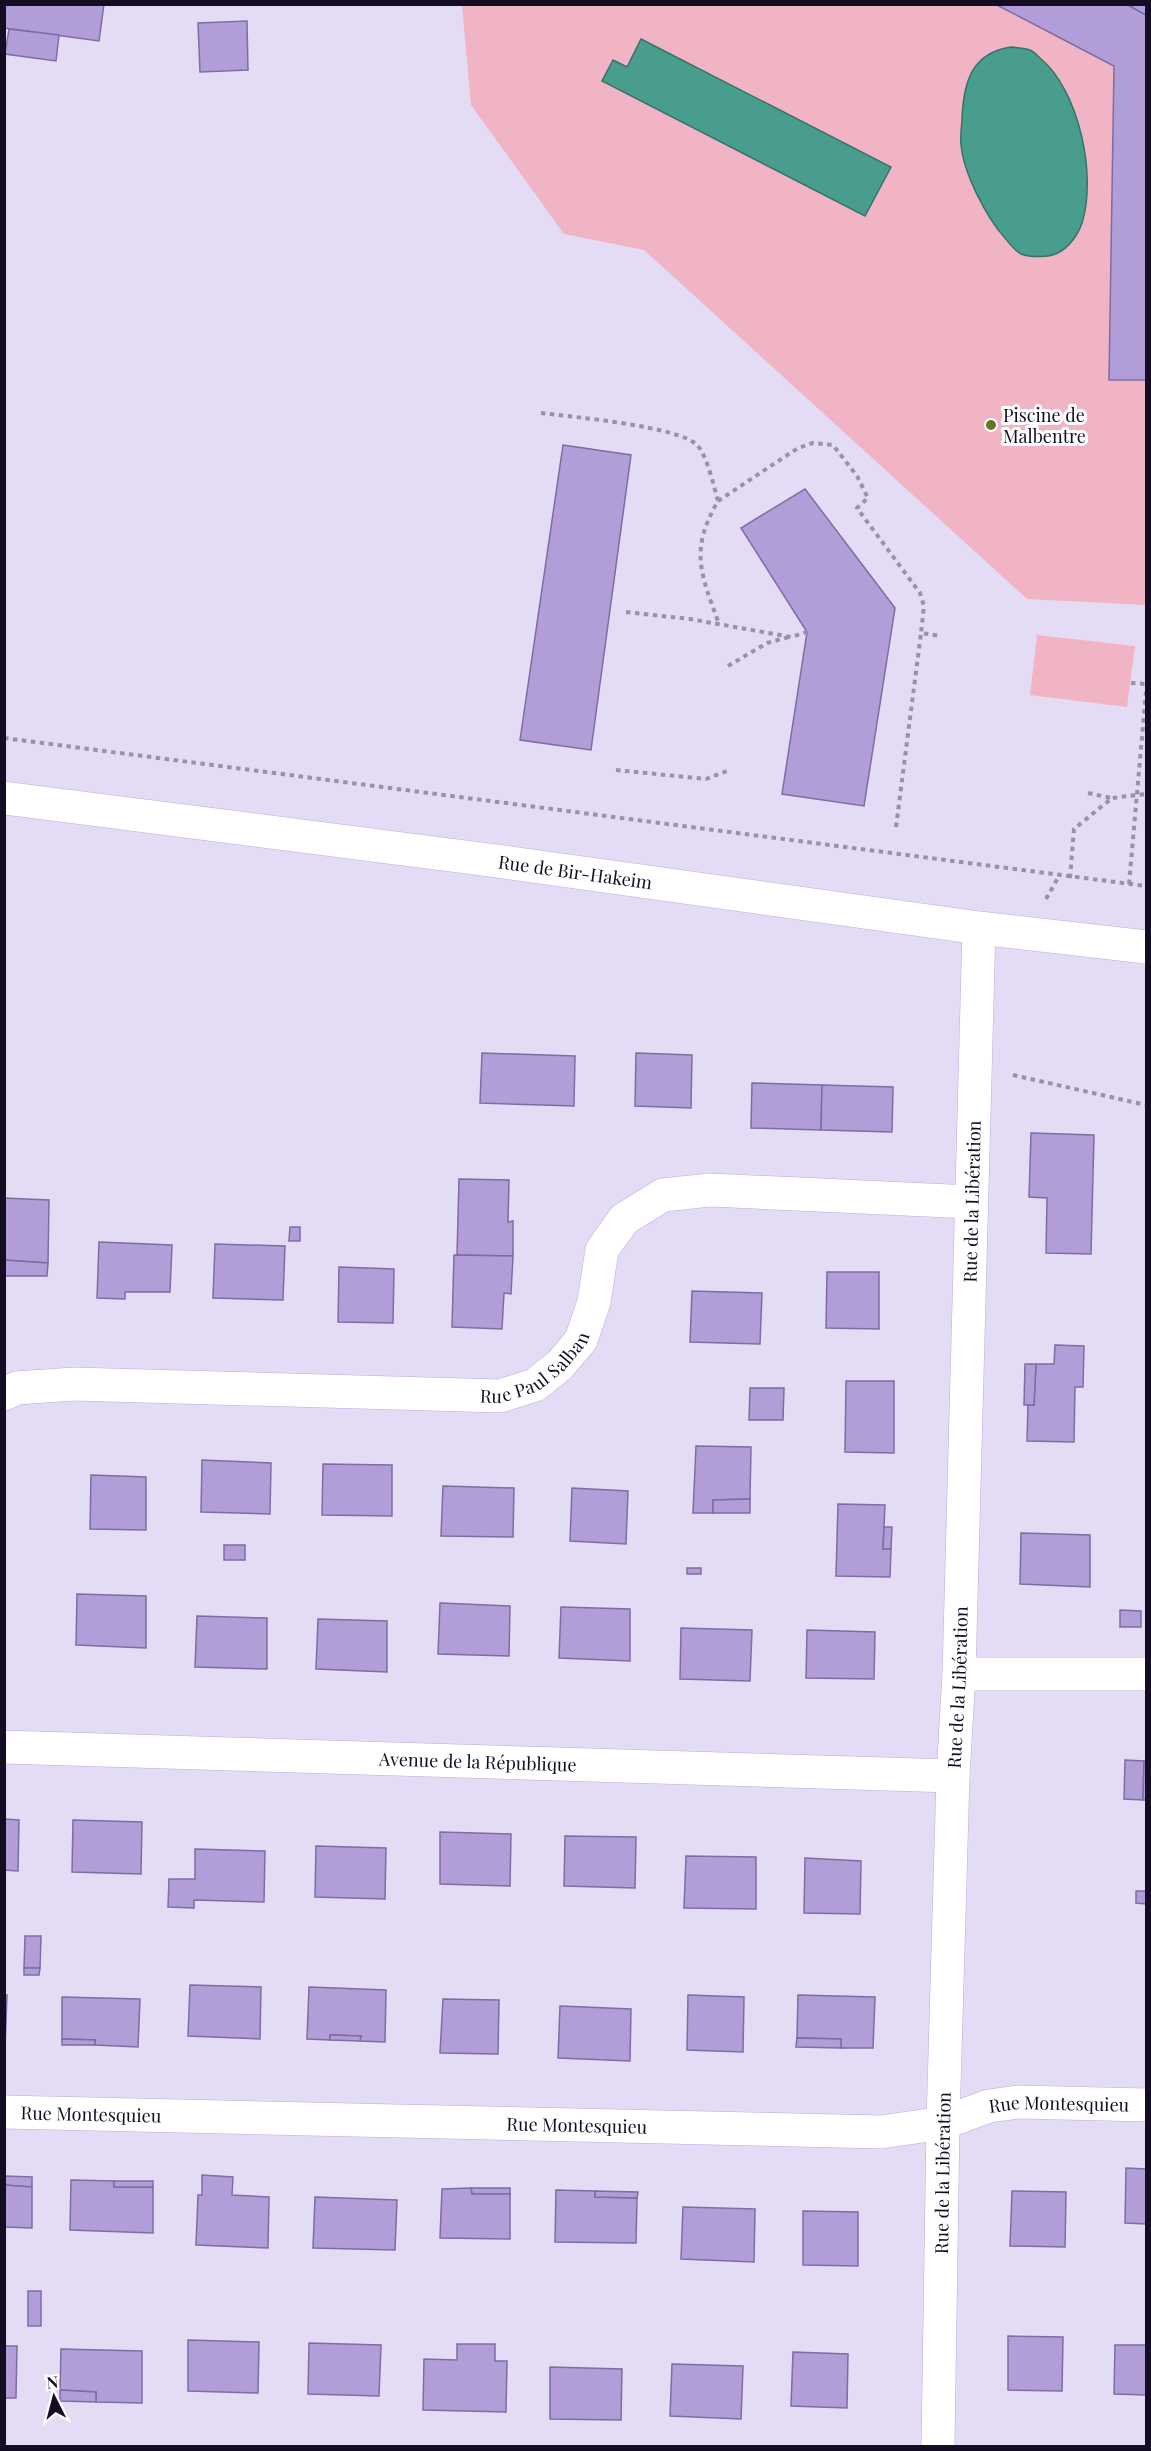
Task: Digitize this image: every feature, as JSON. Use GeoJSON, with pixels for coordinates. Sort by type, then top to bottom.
{"type":"FeatureCollection","features":[{"type":"Feature","properties":{"kind":"street","name":"Rue de Bir-Hakeim"},"geometry":{"type":"LineString","coordinates":[[4,798],[489,860],[979,928],[1146,947]]}},
{"type":"Feature","properties":{"kind":"street","name":"Rue de la Libération"},"geometry":{"type":"LineString","coordinates":[[938,2446],[952,1776],[959,1674],[979,928]]}},
{"type":"Feature","properties":{"kind":"street","name":"Rue Paul Salban"},"geometry":{"type":"LineString","coordinates":[[4,1394],[17,1388],[74,1384],[500,1396],[536,1385],[560,1365],[581,1340],[594,1302],[602,1250],[624,1219],[663,1195],[710,1190],[971,1202]]}},
{"type":"Feature","properties":{"kind":"street"},"geometry":{"type":"LineString","coordinates":[[959,1674],[1146,1674]]}},
{"type":"Feature","properties":{"kind":"street","name":"Avenue de la République"},"geometry":{"type":"LineString","coordinates":[[4,1747],[952,1776]]}},
{"type":"Feature","properties":{"kind":"street","name":"Rue Montesquieu"},"geometry":{"type":"LineString","coordinates":[[4,2112],[881,2132],[943,2123],[989,2106],[1018,2102],[1146,2105]]}},
{"type":"Feature","properties":{"kind":"path"},"geometry":{"type":"LineString","coordinates":[[540,413],[667,430],[697,445],[718,501]]}},
{"type":"Feature","properties":{"kind":"path"},"geometry":{"type":"LineString","coordinates":[[720,624],[703,576],[699,548],[705,522],[718,501],[798,448],[813,444],[833,446],[857,476],[868,498],[857,508],[920,592],[924,606],[896,827]]}},
{"type":"Feature","properties":{"kind":"path"},"geometry":{"type":"LineString","coordinates":[[626,612],[690,619],[791,637]]}},
{"type":"Feature","properties":{"kind":"path"},"geometry":{"type":"LineString","coordinates":[[728,666],[767,643],[807,632]]}},
{"type":"Feature","properties":{"kind":"path"},"geometry":{"type":"LineString","coordinates":[[921,633],[941,636]]}},
{"type":"Feature","properties":{"kind":"path"},"geometry":{"type":"LineString","coordinates":[[1131,683],[1146,684]]}},
{"type":"Feature","properties":{"kind":"path"},"geometry":{"type":"LineString","coordinates":[[1129,884],[1146,692]]}},
{"type":"Feature","properties":{"kind":"path"},"geometry":{"type":"LineString","coordinates":[[4,738],[1070,878],[1146,886]]}},
{"type":"Feature","properties":{"kind":"path"},"geometry":{"type":"LineString","coordinates":[[616,770],[706,780],[727,771]]}},
{"type":"Feature","properties":{"kind":"path"},"geometry":{"type":"LineString","coordinates":[[1088,793],[1112,798],[1146,794]]}},
{"type":"Feature","properties":{"kind":"path"},"geometry":{"type":"LineString","coordinates":[[1070,878],[1074,829],[1112,798]]}},
{"type":"Feature","properties":{"kind":"path"},"geometry":{"type":"LineString","coordinates":[[975,1066],[1146,1105]]}},
{"type":"Feature","properties":{"kind":"shaded area","name":"Piscine de Malbentre"},"geometry":{"type":"Polygon","coordinates":[[[462,5],[1146,5],[1146,605],[1027,599],[644,250],[564,234],[471,105],[462,5]]]}},
{"type":"Feature","properties":{"kind":"shaded area"},"geometry":{"type":"Polygon","coordinates":[[[641,39],[891,167],[865,216],[602,81],[613,60],[627,67],[641,39]]]}},
{"type":"Feature","properties":{"kind":"shaded area"},"geometry":{"type":"Polygon","coordinates":[[[1011,47],[1031,51],[1054,72],[1074,112],[1086,158],[1086,203],[1082,223],[1069,244],[1054,255],[1024,255],[1010,244],[983,206],[971,181],[963,155],[962,117],[968,81],[979,62],[987,55],[1011,47]]]}},
{"type":"Feature","properties":{"kind":"shaded area"},"geometry":{"type":"Polygon","coordinates":[[[1037,635],[1135,646],[1127,707],[1030,695],[1037,635]]]}},
{"type":"Feature","properties":{"kind":"building"},"geometry":{"type":"Polygon","coordinates":[[[4,4],[104,4],[99,41],[4,28],[4,4]]]}},
{"type":"Feature","properties":{"kind":"building"},"geometry":{"type":"Polygon","coordinates":[[[995,4],[1126,4],[1146,15],[1146,380],[1109,380],[1114,66],[995,4]]]}},
{"type":"Feature","properties":{"kind":"building"},"geometry":{"type":"Polygon","coordinates":[[[1126,4],[1146,4],[1146,15],[1126,4]]]}},
{"type":"Feature","properties":{"kind":"building"},"geometry":{"type":"Polygon","coordinates":[[[247,21],[248,70],[200,72],[198,23],[247,21]]]}},
{"type":"Feature","properties":{"kind":"building"},"geometry":{"type":"Polygon","coordinates":[[[9,29],[59,35],[56,61],[5,54],[9,29]]]}},
{"type":"Feature","properties":{"kind":"building"},"geometry":{"type":"Polygon","coordinates":[[[563,445],[631,455],[591,750],[520,740],[563,445]]]}},
{"type":"Feature","properties":{"kind":"building"},"geometry":{"type":"Polygon","coordinates":[[[805,489],[895,608],[864,806],[782,794],[807,632],[741,528],[805,489]]]}},
{"type":"Feature","properties":{"kind":"building"},"geometry":{"type":"Polygon","coordinates":[[[482,1053],[575,1056],[574,1106],[480,1103],[482,1053]]]}},
{"type":"Feature","properties":{"kind":"building"},"geometry":{"type":"Polygon","coordinates":[[[636,1053],[692,1055],[691,1108],[635,1106],[636,1053]]]}},
{"type":"Feature","properties":{"kind":"building"},"geometry":{"type":"Polygon","coordinates":[[[752,1083],[822,1085],[821,1130],[751,1128],[752,1083]]]}},
{"type":"Feature","properties":{"kind":"building"},"geometry":{"type":"Polygon","coordinates":[[[822,1085],[893,1087],[892,1132],[821,1130],[822,1085]]]}},
{"type":"Feature","properties":{"kind":"building"},"geometry":{"type":"Polygon","coordinates":[[[1031,1133],[1094,1135],[1091,1254],[1046,1253],[1047,1198],[1029,1197],[1031,1133]]]}},
{"type":"Feature","properties":{"kind":"building"},"geometry":{"type":"Polygon","coordinates":[[[459,1179],[509,1180],[508,1222],[513,1221],[513,1256],[457,1255],[459,1179]]]}},
{"type":"Feature","properties":{"kind":"building"},"geometry":{"type":"Polygon","coordinates":[[[4,1198],[49,1200],[48,1263],[4,1260],[4,1198]]]}},
{"type":"Feature","properties":{"kind":"building"},"geometry":{"type":"Polygon","coordinates":[[[290,1227],[300,1227],[300,1241],[289,1241],[290,1227]]]}},
{"type":"Feature","properties":{"kind":"building"},"geometry":{"type":"Polygon","coordinates":[[[99,1242],[172,1245],[170,1292],[125,1292],[125,1299],[97,1298],[99,1242]]]}},
{"type":"Feature","properties":{"kind":"building"},"geometry":{"type":"Polygon","coordinates":[[[215,1244],[285,1246],[283,1300],[213,1298],[215,1244]]]}},
{"type":"Feature","properties":{"kind":"building"},"geometry":{"type":"Polygon","coordinates":[[[454,1255],[513,1256],[511,1294],[504,1293],[502,1329],[452,1327],[454,1255]]]}},
{"type":"Feature","properties":{"kind":"building"},"geometry":{"type":"Polygon","coordinates":[[[4,1260],[48,1263],[47,1276],[4,1276],[4,1260]]]}},
{"type":"Feature","properties":{"kind":"building"},"geometry":{"type":"Polygon","coordinates":[[[339,1267],[394,1269],[393,1323],[338,1322],[339,1267]]]}},
{"type":"Feature","properties":{"kind":"building"},"geometry":{"type":"Polygon","coordinates":[[[827,1272],[879,1272],[879,1329],[826,1328],[827,1272]]]}},
{"type":"Feature","properties":{"kind":"building"},"geometry":{"type":"Polygon","coordinates":[[[692,1291],[762,1293],[760,1344],[690,1342],[692,1291]]]}},
{"type":"Feature","properties":{"kind":"building"},"geometry":{"type":"Polygon","coordinates":[[[1055,1345],[1084,1346],[1083,1387],[1075,1387],[1074,1442],[1027,1441],[1028,1405],[1034,1405],[1036,1364],[1054,1364],[1055,1345]]]}},
{"type":"Feature","properties":{"kind":"building"},"geometry":{"type":"Polygon","coordinates":[[[1025,1364],[1036,1364],[1034,1405],[1024,1405],[1025,1364]]]}},
{"type":"Feature","properties":{"kind":"building"},"geometry":{"type":"Polygon","coordinates":[[[846,1381],[894,1381],[894,1453],[845,1452],[846,1381]]]}},
{"type":"Feature","properties":{"kind":"building"},"geometry":{"type":"Polygon","coordinates":[[[750,1388],[784,1388],[783,1420],[749,1420],[750,1388]]]}},
{"type":"Feature","properties":{"kind":"building"},"geometry":{"type":"Polygon","coordinates":[[[696,1446],[751,1447],[750,1499],[713,1500],[713,1513],[693,1513],[696,1446]]]}},
{"type":"Feature","properties":{"kind":"building"},"geometry":{"type":"Polygon","coordinates":[[[202,1460],[271,1463],[270,1514],[201,1512],[202,1460]]]}},
{"type":"Feature","properties":{"kind":"building"},"geometry":{"type":"Polygon","coordinates":[[[323,1464],[392,1465],[392,1516],[322,1515],[323,1464]]]}},
{"type":"Feature","properties":{"kind":"building"},"geometry":{"type":"Polygon","coordinates":[[[91,1475],[146,1477],[146,1530],[90,1529],[91,1475]]]}},
{"type":"Feature","properties":{"kind":"building"},"geometry":{"type":"Polygon","coordinates":[[[443,1486],[514,1488],[513,1537],[441,1536],[443,1486]]]}},
{"type":"Feature","properties":{"kind":"building"},"geometry":{"type":"Polygon","coordinates":[[[572,1488],[628,1491],[626,1544],[570,1541],[572,1488]]]}},
{"type":"Feature","properties":{"kind":"building"},"geometry":{"type":"Polygon","coordinates":[[[750,1499],[750,1513],[713,1513],[713,1500],[750,1499]]]}},
{"type":"Feature","properties":{"kind":"building"},"geometry":{"type":"Polygon","coordinates":[[[838,1504],[885,1505],[883,1549],[891,1549],[890,1577],[836,1576],[838,1504]]]}},
{"type":"Feature","properties":{"kind":"building"},"geometry":{"type":"Polygon","coordinates":[[[884,1527],[892,1527],[891,1549],[883,1549],[884,1527]]]}},
{"type":"Feature","properties":{"kind":"building"},"geometry":{"type":"Polygon","coordinates":[[[1021,1533],[1090,1535],[1090,1587],[1020,1584],[1021,1533]]]}},
{"type":"Feature","properties":{"kind":"building"},"geometry":{"type":"Polygon","coordinates":[[[224,1545],[245,1545],[245,1560],[224,1560],[224,1545]]]}},
{"type":"Feature","properties":{"kind":"building"},"geometry":{"type":"Polygon","coordinates":[[[687,1568],[701,1568],[701,1574],[687,1574],[687,1568]]]}},
{"type":"Feature","properties":{"kind":"building"},"geometry":{"type":"Polygon","coordinates":[[[77,1594],[146,1596],[146,1648],[76,1645],[77,1594]]]}},
{"type":"Feature","properties":{"kind":"building"},"geometry":{"type":"Polygon","coordinates":[[[440,1603],[510,1606],[509,1656],[438,1654],[440,1603]]]}},
{"type":"Feature","properties":{"kind":"building"},"geometry":{"type":"Polygon","coordinates":[[[561,1607],[630,1609],[630,1661],[559,1658],[561,1607]]]}},
{"type":"Feature","properties":{"kind":"building"},"geometry":{"type":"Polygon","coordinates":[[[1120,1610],[1141,1611],[1141,1627],[1120,1627],[1120,1610]]]}},
{"type":"Feature","properties":{"kind":"building"},"geometry":{"type":"Polygon","coordinates":[[[197,1616],[267,1618],[267,1669],[195,1667],[197,1616]]]}},
{"type":"Feature","properties":{"kind":"building"},"geometry":{"type":"Polygon","coordinates":[[[318,1619],[387,1621],[387,1672],[316,1669],[318,1619]]]}},
{"type":"Feature","properties":{"kind":"building"},"geometry":{"type":"Polygon","coordinates":[[[681,1628],[752,1630],[750,1681],[680,1679],[681,1628]]]}},
{"type":"Feature","properties":{"kind":"building"},"geometry":{"type":"Polygon","coordinates":[[[807,1630],[875,1632],[874,1679],[806,1678],[807,1630]]]}},
{"type":"Feature","properties":{"kind":"building"},"geometry":{"type":"Polygon","coordinates":[[[1125,1760],[1144,1761],[1143,1800],[1124,1799],[1125,1760]]]}},
{"type":"Feature","properties":{"kind":"building"},"geometry":{"type":"Polygon","coordinates":[[[1144,1761],[1146,1761],[1146,1800],[1143,1800],[1144,1761]]]}},
{"type":"Feature","properties":{"kind":"building"},"geometry":{"type":"Polygon","coordinates":[[[4,1819],[19,1820],[18,1871],[4,1870],[4,1819]]]}},
{"type":"Feature","properties":{"kind":"building"},"geometry":{"type":"Polygon","coordinates":[[[73,1820],[142,1822],[141,1874],[72,1872],[73,1820]]]}},
{"type":"Feature","properties":{"kind":"building"},"geometry":{"type":"Polygon","coordinates":[[[440,1832],[511,1834],[510,1886],[440,1884],[440,1832]]]}},
{"type":"Feature","properties":{"kind":"building"},"geometry":{"type":"Polygon","coordinates":[[[565,1836],[636,1837],[635,1888],[564,1886],[565,1836]]]}},
{"type":"Feature","properties":{"kind":"building"},"geometry":{"type":"Polygon","coordinates":[[[316,1846],[386,1848],[385,1899],[315,1897],[316,1846]]]}},
{"type":"Feature","properties":{"kind":"building"},"geometry":{"type":"Polygon","coordinates":[[[195,1849],[265,1851],[264,1902],[194,1900],[194,1908],[168,1907],[169,1879],[195,1879],[195,1849]]]}},
{"type":"Feature","properties":{"kind":"building"},"geometry":{"type":"Polygon","coordinates":[[[686,1856],[756,1857],[756,1909],[684,1908],[686,1856]]]}},
{"type":"Feature","properties":{"kind":"building"},"geometry":{"type":"Polygon","coordinates":[[[805,1858],[861,1861],[860,1914],[804,1913],[805,1858]]]}},
{"type":"Feature","properties":{"kind":"building"},"geometry":{"type":"Polygon","coordinates":[[[1136,1891],[1146,1891],[1146,1904],[1136,1903],[1136,1891]]]}},
{"type":"Feature","properties":{"kind":"building"},"geometry":{"type":"Polygon","coordinates":[[[25,1936],[41,1936],[40,1968],[24,1968],[25,1936]]]}},
{"type":"Feature","properties":{"kind":"building"},"geometry":{"type":"Polygon","coordinates":[[[24,1968],[40,1968],[39,1975],[24,1975],[24,1968]]]}},
{"type":"Feature","properties":{"kind":"building"},"geometry":{"type":"Polygon","coordinates":[[[190,1985],[261,1987],[260,2039],[188,2036],[190,1985]]]}},
{"type":"Feature","properties":{"kind":"building"},"geometry":{"type":"Polygon","coordinates":[[[309,1987],[386,1990],[385,2042],[360,2041],[361,2036],[330,2035],[330,2040],[307,2039],[309,1987]]]}},
{"type":"Feature","properties":{"kind":"building"},"geometry":{"type":"Polygon","coordinates":[[[4,1995],[7,1995],[5,2049],[4,2049],[4,1995]]]}},
{"type":"Feature","properties":{"kind":"building"},"geometry":{"type":"Polygon","coordinates":[[[688,1995],[744,1997],[743,2052],[687,2050],[688,1995]]]}},
{"type":"Feature","properties":{"kind":"building"},"geometry":{"type":"Polygon","coordinates":[[[798,1995],[875,1997],[873,2048],[841,2048],[841,2039],[797,2038],[798,1995]]]}},
{"type":"Feature","properties":{"kind":"building"},"geometry":{"type":"Polygon","coordinates":[[[62,1997],[140,1999],[138,2047],[95,2045],[95,2040],[62,2039],[62,1997]]]}},
{"type":"Feature","properties":{"kind":"building"},"geometry":{"type":"Polygon","coordinates":[[[443,1999],[499,2000],[498,2054],[440,2053],[443,1999]]]}},
{"type":"Feature","properties":{"kind":"building"},"geometry":{"type":"Polygon","coordinates":[[[560,2006],[631,2009],[630,2061],[558,2058],[560,2006]]]}},
{"type":"Feature","properties":{"kind":"building"},"geometry":{"type":"Polygon","coordinates":[[[330,2035],[361,2036],[360,2041],[330,2040],[330,2035]]]}},
{"type":"Feature","properties":{"kind":"building"},"geometry":{"type":"Polygon","coordinates":[[[797,2038],[841,2039],[841,2048],[796,2047],[797,2038]]]}},
{"type":"Feature","properties":{"kind":"building"},"geometry":{"type":"Polygon","coordinates":[[[62,2039],[95,2040],[95,2045],[62,2045],[62,2039]]]}},
{"type":"Feature","properties":{"kind":"building"},"geometry":{"type":"Polygon","coordinates":[[[1126,2168],[1146,2169],[1146,2224],[1125,2223],[1126,2168]]]}},
{"type":"Feature","properties":{"kind":"building"},"geometry":{"type":"Polygon","coordinates":[[[202,2175],[233,2177],[232,2195],[269,2197],[268,2248],[196,2245],[198,2195],[202,2195],[202,2175]]]}},
{"type":"Feature","properties":{"kind":"building"},"geometry":{"type":"Polygon","coordinates":[[[4,2176],[32,2177],[32,2187],[4,2185],[4,2176]]]}},
{"type":"Feature","properties":{"kind":"building"},"geometry":{"type":"Polygon","coordinates":[[[71,2180],[114,2181],[114,2187],[153,2187],[153,2233],[70,2230],[71,2180]]]}},
{"type":"Feature","properties":{"kind":"building"},"geometry":{"type":"Polygon","coordinates":[[[114,2181],[153,2181],[153,2187],[114,2187],[114,2181]]]}},
{"type":"Feature","properties":{"kind":"building"},"geometry":{"type":"Polygon","coordinates":[[[4,2185],[32,2187],[32,2228],[4,2227],[4,2185]]]}},
{"type":"Feature","properties":{"kind":"building"},"geometry":{"type":"Polygon","coordinates":[[[471,2188],[510,2188],[510,2194],[472,2194],[471,2188]]]}},
{"type":"Feature","properties":{"kind":"building"},"geometry":{"type":"Polygon","coordinates":[[[471,2188],[472,2194],[510,2194],[510,2239],[440,2238],[442,2189],[471,2188]]]}},
{"type":"Feature","properties":{"kind":"building"},"geometry":{"type":"Polygon","coordinates":[[[556,2190],[595,2191],[595,2197],[637,2198],[636,2243],[555,2242],[556,2190]]]}},
{"type":"Feature","properties":{"kind":"building"},"geometry":{"type":"Polygon","coordinates":[[[595,2191],[638,2192],[637,2198],[595,2197],[595,2191]]]}},
{"type":"Feature","properties":{"kind":"building"},"geometry":{"type":"Polygon","coordinates":[[[1012,2191],[1066,2192],[1065,2247],[1010,2246],[1012,2191]]]}},
{"type":"Feature","properties":{"kind":"building"},"geometry":{"type":"Polygon","coordinates":[[[315,2197],[397,2200],[395,2250],[313,2248],[315,2197]]]}},
{"type":"Feature","properties":{"kind":"building"},"geometry":{"type":"Polygon","coordinates":[[[683,2207],[755,2209],[754,2262],[681,2259],[683,2207]]]}},
{"type":"Feature","properties":{"kind":"building"},"geometry":{"type":"Polygon","coordinates":[[[803,2211],[858,2212],[858,2266],[803,2265],[803,2211]]]}},
{"type":"Feature","properties":{"kind":"building"},"geometry":{"type":"Polygon","coordinates":[[[28,2291],[41,2291],[41,2326],[28,2326],[28,2291]]]}},
{"type":"Feature","properties":{"kind":"building"},"geometry":{"type":"Polygon","coordinates":[[[1008,2336],[1063,2337],[1062,2391],[1008,2390],[1008,2336]]]}},
{"type":"Feature","properties":{"kind":"building"},"geometry":{"type":"Polygon","coordinates":[[[188,2340],[259,2342],[258,2393],[188,2391],[188,2340]]]}},
{"type":"Feature","properties":{"kind":"building"},"geometry":{"type":"Polygon","coordinates":[[[309,2343],[381,2345],[379,2396],[308,2394],[309,2343]]]}},
{"type":"Feature","properties":{"kind":"building"},"geometry":{"type":"Polygon","coordinates":[[[457,2344],[495,2344],[495,2361],[507,2361],[506,2412],[423,2410],[424,2359],[457,2360],[457,2344]]]}},
{"type":"Feature","properties":{"kind":"building"},"geometry":{"type":"Polygon","coordinates":[[[1115,2345],[1146,2345],[1146,2395],[1114,2394],[1115,2345]]]}},
{"type":"Feature","properties":{"kind":"building"},"geometry":{"type":"Polygon","coordinates":[[[4,2346],[17,2346],[16,2398],[4,2398],[4,2346]]]}},
{"type":"Feature","properties":{"kind":"building"},"geometry":{"type":"Polygon","coordinates":[[[61,2349],[142,2351],[142,2403],[96,2402],[96,2392],[60,2390],[61,2349]]]}},
{"type":"Feature","properties":{"kind":"building"},"geometry":{"type":"Polygon","coordinates":[[[793,2352],[848,2354],[847,2408],[791,2406],[793,2352]]]}},
{"type":"Feature","properties":{"kind":"building"},"geometry":{"type":"Polygon","coordinates":[[[672,2364],[743,2366],[741,2419],[670,2416],[672,2364]]]}},
{"type":"Feature","properties":{"kind":"building"},"geometry":{"type":"Polygon","coordinates":[[[550,2367],[622,2369],[621,2420],[550,2419],[550,2367]]]}},
{"type":"Feature","properties":{"kind":"building"},"geometry":{"type":"Polygon","coordinates":[[[60,2390],[96,2392],[96,2402],[60,2401],[60,2390]]]}},
{"type":"Feature","properties":{"kind":"place","name":"Piscine de Malbentre"},"geometry":{"type":"Point","coordinates":[991,425]}}]}
